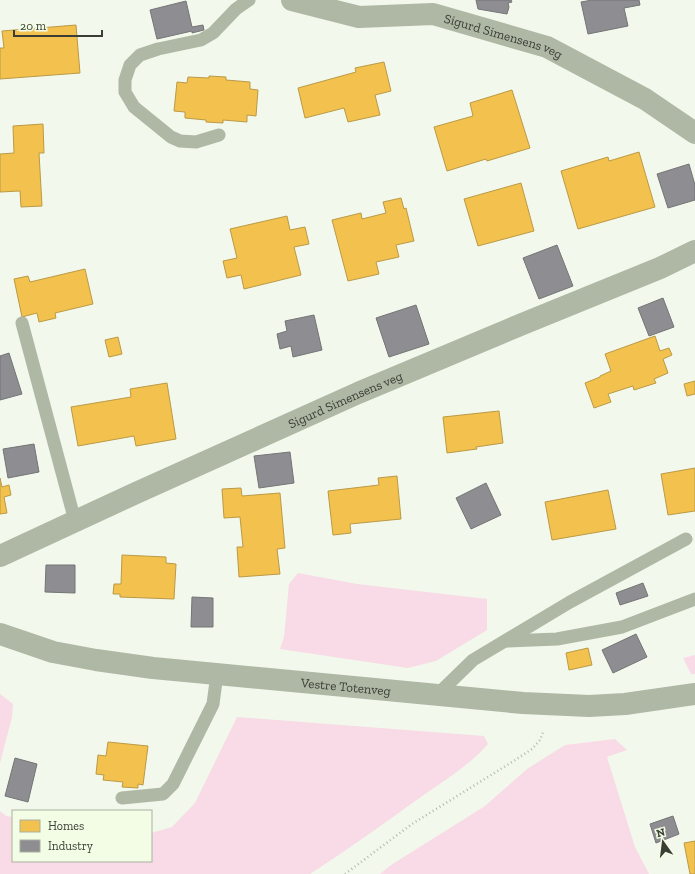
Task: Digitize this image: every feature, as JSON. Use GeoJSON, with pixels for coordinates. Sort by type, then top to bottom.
{"type":"FeatureCollection","features":[{"type":"Feature","properties":{"kind":"street","name":"Sigurd Simensens veg"},"geometry":{"type":"LineString","coordinates":[[292,0],[359,16],[433,14],[548,46],[645,99],[695,133]]}},
{"type":"Feature","properties":{"kind":"street","name":"Sigurd Simensens veg"},"geometry":{"type":"LineString","coordinates":[[0,556],[358,393],[660,268],[695,251]]}},
{"type":"Feature","properties":{"kind":"street","name":"Vestre Totenveg"},"geometry":{"type":"LineString","coordinates":[[0,634],[53,652],[153,668],[437,695],[589,706],[625,704],[695,694]]}},
{"type":"Feature","properties":{"kind":"lane"},"geometry":{"type":"LineString","coordinates":[[219,135],[196,142],[180,141],[171,137],[134,107],[125,92],[125,80],[130,65],[140,55],[158,49],[201,40],[213,33],[236,9],[248,0]]}},
{"type":"Feature","properties":{"kind":"lane"},"geometry":{"type":"LineString","coordinates":[[22,323],[75,521]]}},
{"type":"Feature","properties":{"kind":"lane"},"geometry":{"type":"LineString","coordinates":[[437,695],[473,660],[570,602],[686,539]]}},
{"type":"Feature","properties":{"kind":"lane"},"geometry":{"type":"LineString","coordinates":[[505,641],[557,639],[622,627],[695,599]]}},
{"type":"Feature","properties":{"kind":"lane"},"geometry":{"type":"LineString","coordinates":[[122,798],[163,794],[173,784],[213,704],[217,674]]}},
{"type":"Feature","properties":{"kind":"path"},"geometry":{"type":"LineString","coordinates":[[346,874],[412,824],[532,749],[540,740],[545,728],[551,704]]}},
{"type":"Feature","properties":{"kind":"shaded area"},"geometry":{"type":"Polygon","coordinates":[[[298,573],[357,584],[487,599],[487,630],[436,661],[408,668],[280,649],[284,637],[289,584],[298,573]]]}},
{"type":"Feature","properties":{"kind":"shaded area"},"geometry":{"type":"Polygon","coordinates":[[[695,655],[695,674],[691,674],[683,658],[695,655]]]}},
{"type":"Feature","properties":{"kind":"shaded area"},"geometry":{"type":"Polygon","coordinates":[[[0,694],[13,704],[12,717],[0,763],[0,694]]]}},
{"type":"Feature","properties":{"kind":"shaded area"},"geometry":{"type":"Polygon","coordinates":[[[237,717],[484,736],[488,744],[481,752],[455,773],[310,874],[0,874],[0,811],[6,816],[12,817],[12,862],[152,862],[152,833],[172,827],[195,803],[237,717]]]}},
{"type":"Feature","properties":{"kind":"shaded area"},"geometry":{"type":"Polygon","coordinates":[[[615,739],[627,750],[607,757],[635,847],[649,874],[380,874],[391,865],[485,806],[527,769],[565,745],[615,739]]]}},
{"type":"Feature","properties":{"kind":"building: Homes"},"geometry":{"type":"Polygon","coordinates":[[[76,25],[80,73],[0,79],[0,48],[4,48],[2,31],[76,25]]]}},
{"type":"Feature","properties":{"kind":"building: Homes"},"geometry":{"type":"Polygon","coordinates":[[[384,62],[391,91],[375,95],[380,115],[348,122],[344,108],[305,118],[298,88],[356,72],[355,68],[384,62]]]}},
{"type":"Feature","properties":{"kind":"building: Homes"},"geometry":{"type":"Polygon","coordinates":[[[209,76],[226,77],[226,80],[250,82],[250,89],[258,90],[256,116],[247,115],[247,122],[223,120],[223,123],[206,122],[206,120],[185,118],[185,112],[174,111],[177,82],[187,83],[188,77],[209,78],[209,76]]]}},
{"type":"Feature","properties":{"kind":"building: Homes"},"geometry":{"type":"Polygon","coordinates":[[[512,90],[530,148],[447,171],[434,127],[473,116],[470,103],[512,90]]]}},
{"type":"Feature","properties":{"kind":"building: Homes"},"geometry":{"type":"Polygon","coordinates":[[[43,124],[44,153],[39,153],[42,206],[21,207],[20,191],[0,192],[0,154],[14,153],[13,126],[43,124]]]}},
{"type":"Feature","properties":{"kind":"building: Homes"},"geometry":{"type":"Polygon","coordinates":[[[639,152],[655,207],[578,229],[561,171],[608,157],[609,161],[639,152]]]}},
{"type":"Feature","properties":{"kind":"building: Homes"},"geometry":{"type":"Polygon","coordinates":[[[521,183],[534,231],[478,246],[464,199],[521,183]]]}},
{"type":"Feature","properties":{"kind":"building: Homes"},"geometry":{"type":"Polygon","coordinates":[[[401,198],[404,209],[406,208],[414,241],[396,245],[399,257],[376,262],[379,274],[348,281],[332,220],[361,213],[362,219],[386,213],[383,202],[401,198]]]}},
{"type":"Feature","properties":{"kind":"building: Homes"},"geometry":{"type":"Polygon","coordinates":[[[287,216],[290,230],[305,227],[309,244],[294,247],[301,275],[244,289],[241,275],[227,278],[223,261],[237,258],[230,229],[287,216]]]}},
{"type":"Feature","properties":{"kind":"building: Homes"},"geometry":{"type":"Polygon","coordinates":[[[85,269],[93,304],[55,313],[56,318],[39,322],[37,313],[22,317],[14,279],[28,276],[30,282],[85,269]]]}},
{"type":"Feature","properties":{"kind":"building: Homes"},"geometry":{"type":"Polygon","coordinates":[[[655,336],[660,351],[669,348],[672,355],[663,359],[668,373],[654,379],[656,383],[634,390],[633,386],[608,394],[611,402],[594,408],[585,383],[611,371],[605,354],[655,336]]]}},
{"type":"Feature","properties":{"kind":"building: Homes"},"geometry":{"type":"Polygon","coordinates":[[[118,337],[122,354],[109,357],[105,340],[118,337]]]}},
{"type":"Feature","properties":{"kind":"building: Homes"},"geometry":{"type":"Polygon","coordinates":[[[695,381],[695,394],[687,396],[684,384],[695,381]]]}},
{"type":"Feature","properties":{"kind":"building: Homes"},"geometry":{"type":"Polygon","coordinates":[[[167,383],[176,439],[136,446],[134,436],[78,446],[71,407],[131,397],[130,389],[167,383]]]}},
{"type":"Feature","properties":{"kind":"building: Homes"},"geometry":{"type":"Polygon","coordinates":[[[499,411],[503,443],[476,447],[477,449],[447,453],[443,417],[499,411]]]}},
{"type":"Feature","properties":{"kind":"building: Homes"},"geometry":{"type":"Polygon","coordinates":[[[695,468],[695,511],[668,515],[661,474],[695,468]]]}},
{"type":"Feature","properties":{"kind":"building: Homes"},"geometry":{"type":"Polygon","coordinates":[[[397,476],[401,519],[350,524],[351,533],[333,535],[328,491],[379,485],[378,478],[397,476]]]}},
{"type":"Feature","properties":{"kind":"building: Homes"},"geometry":{"type":"Polygon","coordinates":[[[0,478],[2,487],[9,485],[11,495],[4,497],[7,513],[0,514],[0,478]]]}},
{"type":"Feature","properties":{"kind":"building: Homes"},"geometry":{"type":"Polygon","coordinates":[[[241,488],[242,496],[280,493],[285,548],[277,549],[280,574],[239,577],[237,547],[243,547],[240,517],[224,518],[222,489],[241,488]]]}},
{"type":"Feature","properties":{"kind":"building: Homes"},"geometry":{"type":"Polygon","coordinates":[[[608,490],[616,529],[552,540],[545,502],[608,490]]]}},
{"type":"Feature","properties":{"kind":"building: Homes"},"geometry":{"type":"Polygon","coordinates":[[[122,555],[166,557],[166,563],[176,564],[174,599],[120,597],[120,594],[113,594],[114,584],[121,584],[122,555]]]}},
{"type":"Feature","properties":{"kind":"building: Homes"},"geometry":{"type":"Polygon","coordinates":[[[588,648],[592,665],[569,670],[566,653],[588,648]]]}},
{"type":"Feature","properties":{"kind":"building: Homes"},"geometry":{"type":"Polygon","coordinates":[[[108,742],[148,746],[143,785],[138,784],[138,788],[122,787],[123,782],[103,780],[104,775],[96,774],[98,755],[106,756],[108,742]]]}},
{"type":"Feature","properties":{"kind":"building: Homes"},"geometry":{"type":"Polygon","coordinates":[[[695,841],[695,874],[690,874],[684,843],[695,841]]]}},
{"type":"Feature","properties":{"kind":"building: Industry"},"geometry":{"type":"Polygon","coordinates":[[[476,0],[511,0],[512,2],[508,3],[509,7],[507,14],[478,9],[476,0]]]}},
{"type":"Feature","properties":{"kind":"building: Industry"},"geometry":{"type":"Polygon","coordinates":[[[592,0],[639,0],[640,5],[624,8],[628,26],[588,34],[581,2],[592,0]]]}},
{"type":"Feature","properties":{"kind":"building: Industry"},"geometry":{"type":"Polygon","coordinates":[[[186,1],[192,27],[203,25],[204,30],[192,33],[192,31],[157,39],[150,10],[186,1]]]}},
{"type":"Feature","properties":{"kind":"building: Industry"},"geometry":{"type":"Polygon","coordinates":[[[689,164],[695,185],[695,200],[668,208],[657,174],[689,164]]]}},
{"type":"Feature","properties":{"kind":"building: Industry"},"geometry":{"type":"Polygon","coordinates":[[[557,245],[573,286],[539,299],[523,258],[557,245]]]}},
{"type":"Feature","properties":{"kind":"building: Industry"},"geometry":{"type":"Polygon","coordinates":[[[663,298],[674,327],[649,336],[638,308],[663,298]]]}},
{"type":"Feature","properties":{"kind":"building: Industry"},"geometry":{"type":"Polygon","coordinates":[[[416,305],[429,344],[389,357],[376,318],[416,305]]]}},
{"type":"Feature","properties":{"kind":"building: Industry"},"geometry":{"type":"Polygon","coordinates":[[[314,315],[322,350],[293,357],[291,346],[280,349],[277,334],[287,331],[285,321],[314,315]]]}},
{"type":"Feature","properties":{"kind":"building: Industry"},"geometry":{"type":"Polygon","coordinates":[[[9,353],[22,394],[0,400],[0,356],[9,353]]]}},
{"type":"Feature","properties":{"kind":"building: Industry"},"geometry":{"type":"Polygon","coordinates":[[[34,444],[39,472],[8,478],[3,449],[34,444]]]}},
{"type":"Feature","properties":{"kind":"building: Industry"},"geometry":{"type":"Polygon","coordinates":[[[290,452],[294,483],[259,488],[254,456],[290,452]]]}},
{"type":"Feature","properties":{"kind":"building: Industry"},"geometry":{"type":"Polygon","coordinates":[[[486,483],[501,515],[471,529],[456,498],[486,483]]]}},
{"type":"Feature","properties":{"kind":"building: Industry"},"geometry":{"type":"Polygon","coordinates":[[[46,565],[75,565],[75,593],[45,592],[46,565]]]}},
{"type":"Feature","properties":{"kind":"building: Industry"},"geometry":{"type":"Polygon","coordinates":[[[643,583],[648,596],[620,605],[616,593],[643,583]]]}},
{"type":"Feature","properties":{"kind":"building: Industry"},"geometry":{"type":"Polygon","coordinates":[[[192,597],[213,598],[213,627],[191,627],[192,597]]]}},
{"type":"Feature","properties":{"kind":"building: Industry"},"geometry":{"type":"Polygon","coordinates":[[[636,634],[647,657],[613,673],[602,650],[636,634]]]}},
{"type":"Feature","properties":{"kind":"building: Industry"},"geometry":{"type":"Polygon","coordinates":[[[15,758],[37,764],[28,802],[5,796],[15,758]]]}},
{"type":"Feature","properties":{"kind":"building: Industry"},"geometry":{"type":"Polygon","coordinates":[[[673,816],[679,834],[656,843],[650,824],[673,816]]]}}]}
